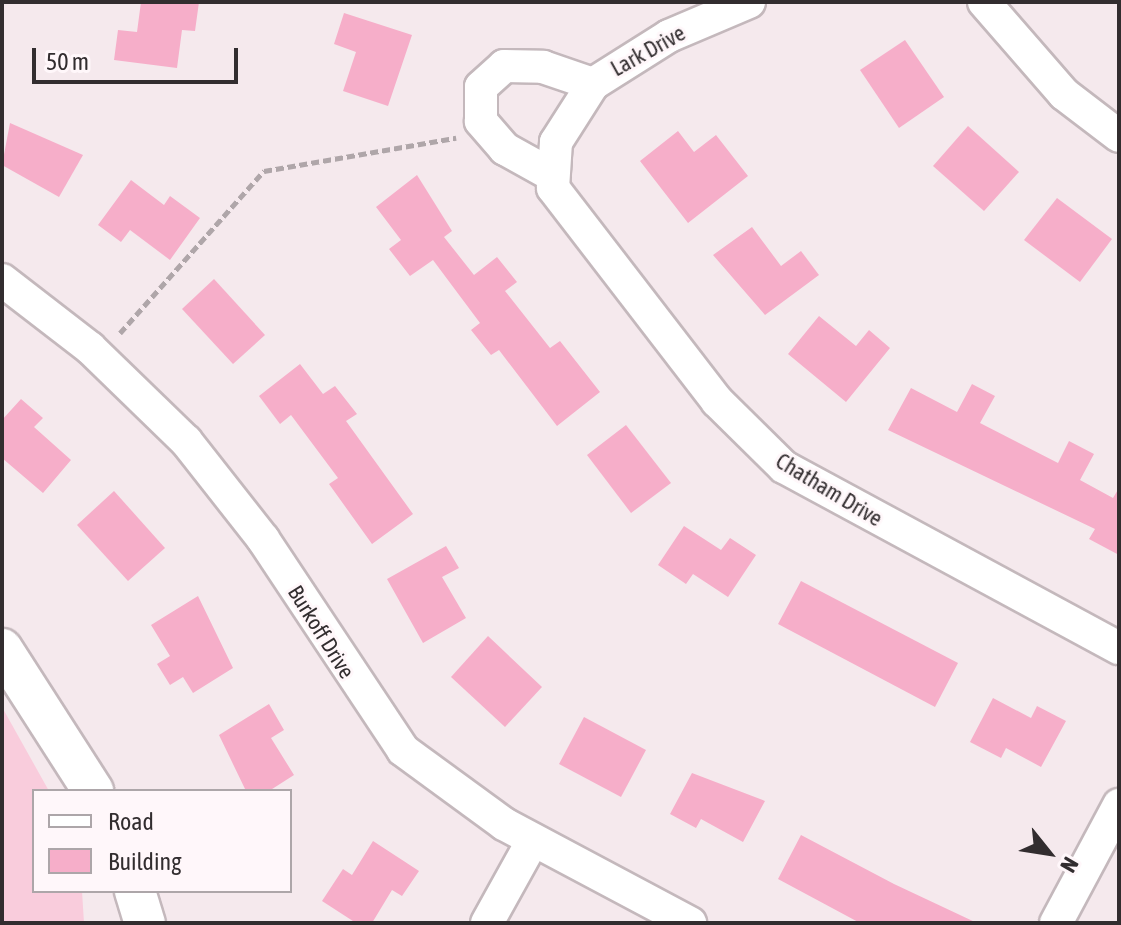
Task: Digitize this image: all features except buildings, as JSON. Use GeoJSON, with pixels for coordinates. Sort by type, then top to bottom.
{"type":"FeatureCollection","features":[{"type":"Feature","properties":{"kind":"street","name":"Lark Drive"},"geometry":{"type":"LineString","coordinates":[[593,84],[543,67],[504,66],[481,87],[481,121],[505,149],[552,175],[568,112],[593,84],[669,36],[749,2]]}},
{"type":"Feature","properties":{"kind":"street"},"geometry":{"type":"LineString","coordinates":[[984,2],[1064,94],[1119,136]]}},
{"type":"Feature","properties":{"kind":"street","name":"Chatham Drive"},"geometry":{"type":"LineString","coordinates":[[552,175],[553,188],[587,239],[717,401],[784,467],[1119,648]]}},
{"type":"Feature","properties":{"kind":"street","name":"Burkoff Drive"},"geometry":{"type":"LineString","coordinates":[[2,280],[90,348],[186,441],[263,539],[403,750],[455,794],[533,840],[690,923]]}},
{"type":"Feature","properties":{"kind":"street"},"geometry":{"type":"LineString","coordinates":[[2,649],[92,789]]}},
{"type":"Feature","properties":{"kind":"street"},"geometry":{"type":"LineString","coordinates":[[1056,923],[1119,805]]}},
{"type":"Feature","properties":{"kind":"street"},"geometry":{"type":"LineString","coordinates":[[487,923],[533,840]]}},
{"type":"Feature","properties":{"kind":"street"},"geometry":{"type":"LineString","coordinates":[[136,893],[145,923]]}},
{"type":"Feature","properties":{"kind":"path"},"geometry":{"type":"LineString","coordinates":[[120,333],[264,171],[456,138]]}},
{"type":"Feature","properties":{"kind":"shaded area"},"geometry":{"type":"Polygon","coordinates":[[[2,707],[48,789],[32,789],[32,893],[82,893],[84,923],[2,923],[2,707]]]}}]}
